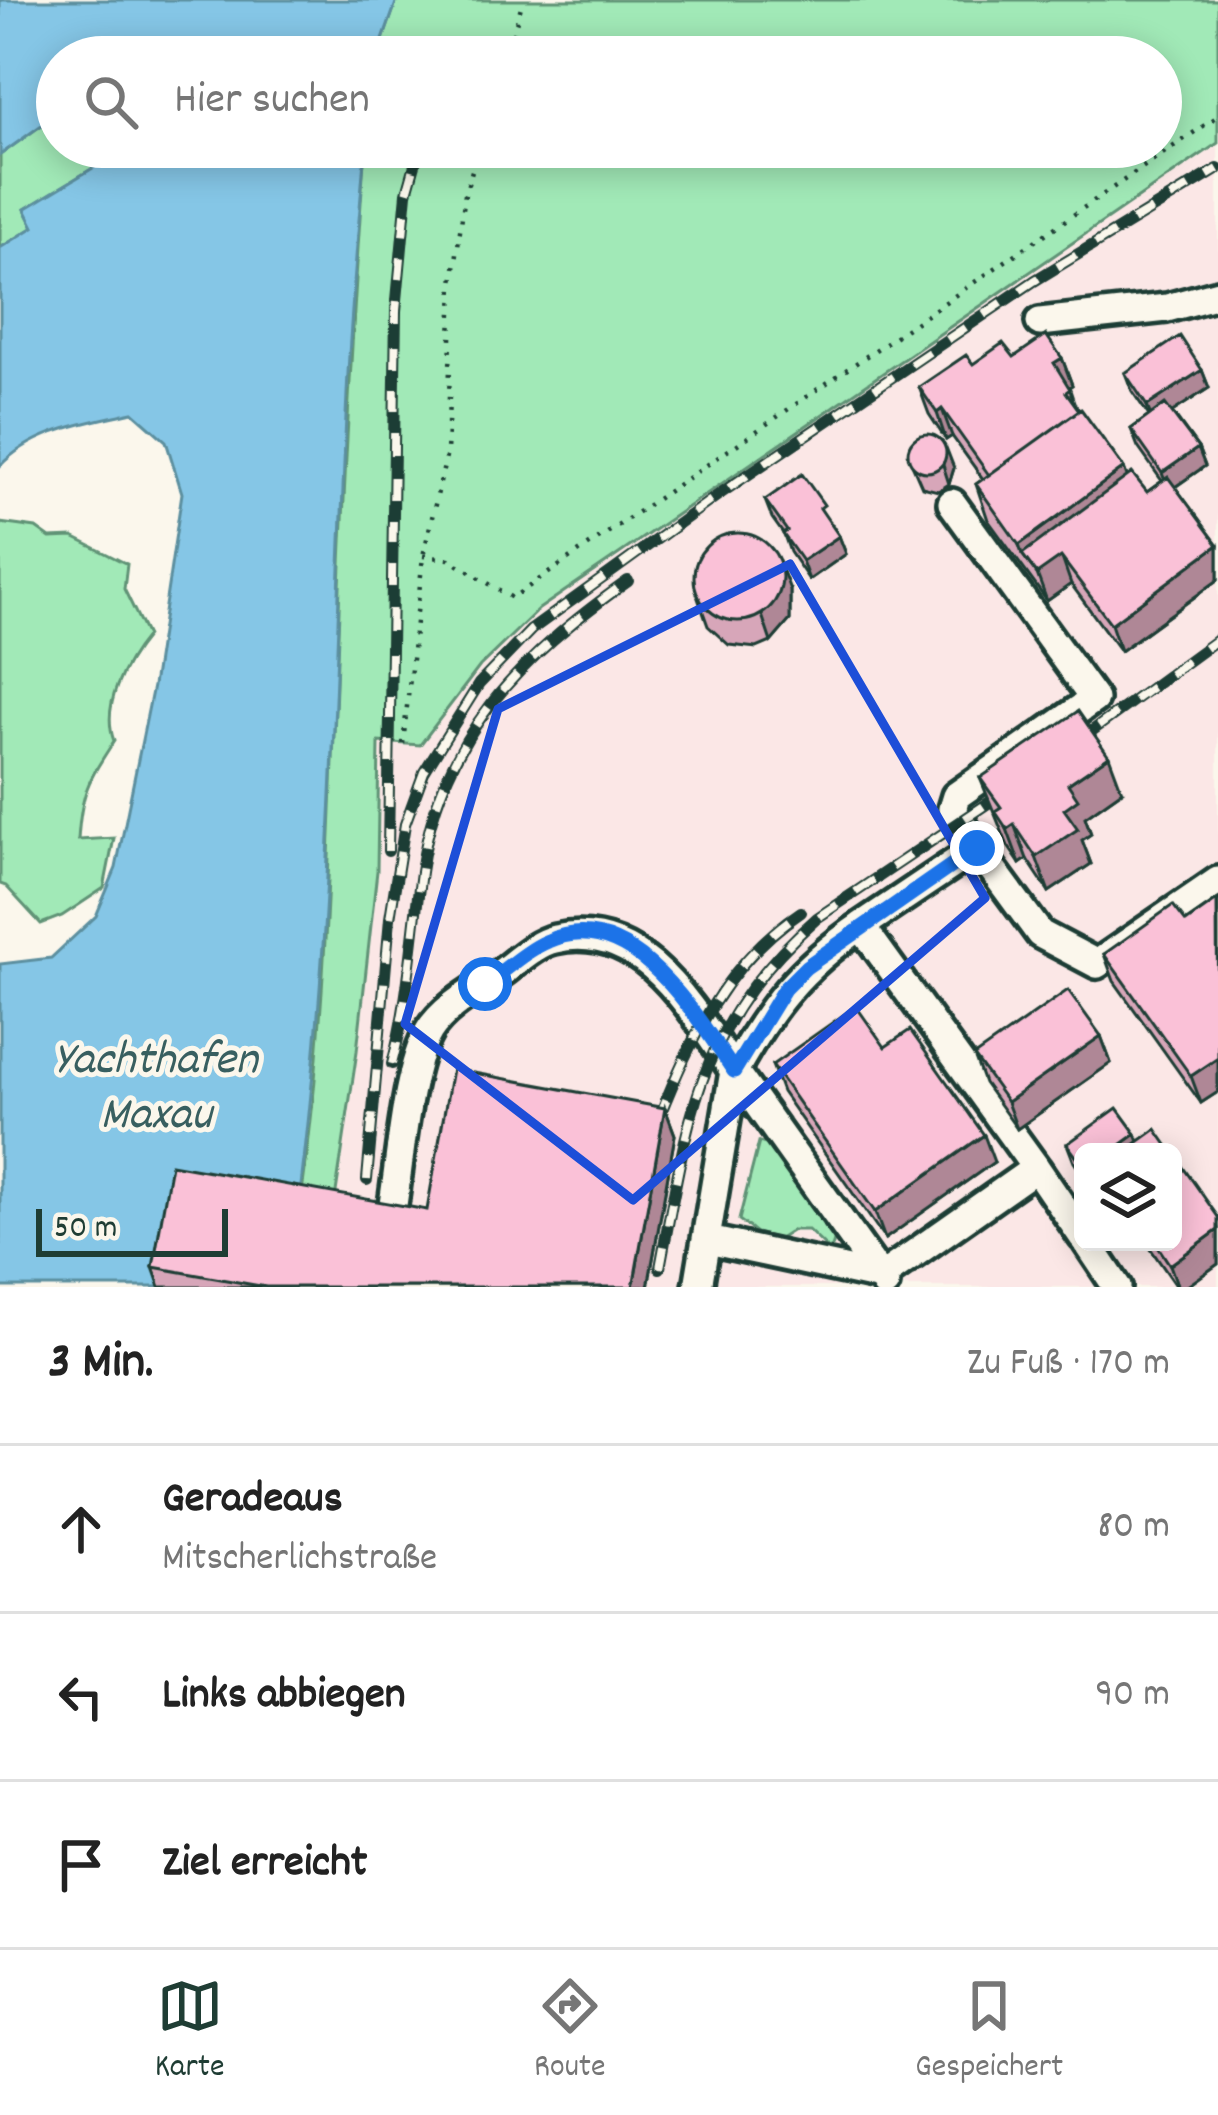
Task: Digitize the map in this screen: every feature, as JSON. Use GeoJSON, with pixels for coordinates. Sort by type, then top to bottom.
{"type":"FeatureCollection","features":[{"type":"Feature","properties":{"kind":"lane"},"geometry":{"type":"LineString","coordinates":[[1040,322],[1167,308],[1218,294]]}},
{"type":"Feature","properties":{"kind":"lane"},"geometry":{"type":"LineString","coordinates":[[952,503],[1094,699],[956,796],[952,809],[977,848],[1040,934],[1096,964],[1218,881]]}},
{"type":"Feature","properties":{"kind":"lane"},"geometry":{"type":"LineString","coordinates":[[698,1287],[734,1071],[784,989],[829,948],[977,848]]}},
{"type":"Feature","properties":{"kind":"lane"},"geometry":{"type":"LineString","coordinates":[[861,926],[1074,1223]]}},
{"type":"Feature","properties":{"kind":"lane"},"geometry":{"type":"LineString","coordinates":[[392,1211],[414,1077],[429,1030],[453,1006],[550,939],[592,935],[643,957],[680,993],[884,1282]]}},
{"type":"Feature","properties":{"kind":"lane"},"geometry":{"type":"LineString","coordinates":[[884,1282],[1036,1168]]}},
{"type":"Feature","properties":{"kind":"lane"},"geometry":{"type":"LineString","coordinates":[[708,1240],[884,1282]]}},
{"type":"Feature","properties":{"kind":"lane"},"geometry":{"type":"LineString","coordinates":[[1093,1251],[1117,1287]]}},
{"type":"Feature","properties":{"kind":"path"},"geometry":{"type":"LineString","coordinates":[[512,36],[523,0]]}},
{"type":"Feature","properties":{"kind":"path"},"geometry":{"type":"LineString","coordinates":[[1182,141],[1218,116]]}},
{"type":"Feature","properties":{"kind":"path"},"geometry":{"type":"LineString","coordinates":[[403,744],[423,556],[448,453],[453,283],[473,168]]}},
{"type":"Feature","properties":{"kind":"path"},"geometry":{"type":"LineString","coordinates":[[423,556],[449,559],[512,598],[1142,168]]}},
{"type":"Feature","properties":{"kind":"highlighted area"},"geometry":{"type":"Polygon","coordinates":[[[790,564],[985,898],[633,1200],[405,1024],[498,709],[790,564]]]}},
{"type":"Feature","properties":{"kind":"shaded area"},"geometry":{"type":"Polygon","coordinates":[[[1218,143],[1218,1287],[322,1287],[357,1051],[377,871],[379,682],[397,743],[419,745],[480,666],[539,609],[1218,143]]]}},
{"type":"Feature","properties":{"kind":"green space"},"geometry":{"type":"Polygon","coordinates":[[[397,0],[1218,0],[1218,143],[1182,168],[1182,36],[384,36],[397,0]]]}},
{"type":"Feature","properties":{"kind":"green space"},"geometry":{"type":"Polygon","coordinates":[[[36,129],[36,168],[93,168],[25,209],[34,227],[0,248],[0,155],[36,129]]]}},
{"type":"Feature","properties":{"kind":"green space"},"geometry":{"type":"Polygon","coordinates":[[[364,168],[1182,168],[539,609],[480,666],[420,745],[379,742],[377,871],[332,1219],[299,1213],[324,963],[347,429],[364,168]]]}},
{"type":"Feature","properties":{"kind":"green space"},"geometry":{"type":"Polygon","coordinates":[[[0,523],[36,528],[50,538],[73,537],[127,564],[124,589],[147,636],[117,686],[110,714],[114,741],[92,777],[81,810],[78,840],[114,838],[104,888],[41,924],[0,884],[0,523]]]}},
{"type":"Feature","properties":{"kind":"green space"},"geometry":{"type":"Polygon","coordinates":[[[759,1142],[769,1145],[835,1238],[832,1247],[828,1249],[808,1230],[793,1230],[779,1239],[756,1233],[739,1220],[759,1142]]]}},
{"type":"Feature","properties":{"kind":"water"},"geometry":{"type":"Polygon","coordinates":[[[0,0],[397,0],[384,36],[36,36],[36,129],[0,155],[0,0]]]}},
{"type":"Feature","properties":{"kind":"water","name":"Yachthafen Maxau"},"geometry":{"type":"Polygon","coordinates":[[[93,168],[363,168],[348,373],[323,946],[287,1287],[0,1287],[0,964],[51,958],[96,916],[116,868],[153,686],[182,493],[166,441],[133,412],[45,436],[0,466],[0,248],[34,227],[25,209],[93,168]]]}},
{"type":"Feature","properties":{"kind":"building"},"geometry":{"type":"Polygon","coordinates":[[[1046,335],[1062,358],[1054,363],[1079,410],[989,475],[942,409],[937,413],[919,387],[966,355],[973,364],[1003,343],[1014,357],[1046,335]]]}},
{"type":"Feature","properties":{"kind":"building"},"geometry":{"type":"Polygon","coordinates":[[[1180,336],[1202,370],[1147,406],[1125,373],[1180,336]]]}},
{"type":"Feature","properties":{"kind":"building"},"geometry":{"type":"Polygon","coordinates":[[[1165,404],[1198,448],[1162,473],[1131,429],[1165,404]]]}},
{"type":"Feature","properties":{"kind":"building"},"geometry":{"type":"Polygon","coordinates":[[[1081,409],[1124,468],[1019,545],[976,484],[1081,409]]]}},
{"type":"Feature","properties":{"kind":"building"},"geometry":{"type":"Polygon","coordinates":[[[927,434],[940,440],[946,453],[940,466],[927,472],[914,466],[908,453],[914,440],[927,434]]]}},
{"type":"Feature","properties":{"kind":"building"},"geometry":{"type":"Polygon","coordinates":[[[1132,473],[1147,492],[1168,477],[1218,545],[1111,624],[1061,557],[1037,574],[1022,554],[1132,473]]]}},
{"type":"Feature","properties":{"kind":"building"},"geometry":{"type":"Polygon","coordinates":[[[802,474],[839,536],[802,561],[765,500],[802,474]]]}},
{"type":"Feature","properties":{"kind":"building"},"geometry":{"type":"Polygon","coordinates":[[[738,533],[769,546],[782,577],[769,608],[738,621],[707,608],[694,577],[707,546],[738,533]]]}},
{"type":"Feature","properties":{"kind":"building"},"geometry":{"type":"Polygon","coordinates":[[[1078,711],[1109,756],[1068,784],[1078,799],[1064,809],[1078,829],[1036,857],[1014,824],[1007,829],[995,811],[1001,807],[980,778],[1078,711]]]}},
{"type":"Feature","properties":{"kind":"building"},"geometry":{"type":"Polygon","coordinates":[[[1217,900],[1218,1058],[1191,1076],[1104,954],[1173,905],[1186,922],[1217,900]]]}},
{"type":"Feature","properties":{"kind":"building"},"geometry":{"type":"Polygon","coordinates":[[[1068,990],[1101,1036],[1007,1102],[974,1056],[1068,990]]]}},
{"type":"Feature","properties":{"kind":"building"},"geometry":{"type":"Polygon","coordinates":[[[856,1006],[885,1047],[910,1030],[984,1135],[875,1212],[772,1065],[856,1006]]]}},
{"type":"Feature","properties":{"kind":"building"},"geometry":{"type":"Polygon","coordinates":[[[452,1069],[665,1108],[633,1287],[266,1287],[153,1267],[171,1164],[427,1210],[452,1069]]]}},
{"type":"Feature","properties":{"kind":"building"},"geometry":{"type":"Polygon","coordinates":[[[1117,1108],[1136,1134],[1124,1143],[1074,1143],[1074,1154],[1067,1144],[1117,1108]]]}},
{"type":"Feature","properties":{"kind":"building"},"geometry":{"type":"Polygon","coordinates":[[[1156,1129],[1166,1143],[1137,1143],[1156,1129]]]}},
{"type":"Feature","properties":{"kind":"building"},"geometry":{"type":"Polygon","coordinates":[[[1182,1166],[1218,1217],[1218,1230],[1170,1265],[1161,1251],[1182,1251],[1182,1166]]]}},
{"type":"Feature","properties":{"kind":"railway"},"geometry":{"type":"LineString","coordinates":[[388,851],[396,311],[407,193],[414,168]]}},
{"type":"Feature","properties":{"kind":"railway"},"geometry":{"type":"LineString","coordinates":[[367,1180],[390,918],[405,824],[424,772],[479,684],[531,630],[721,493],[1034,281],[1218,169]]}},
{"type":"Feature","properties":{"kind":"railway"},"geometry":{"type":"LineString","coordinates":[[392,1064],[421,872],[446,779],[467,740],[520,670],[628,581]]}},
{"type":"Feature","properties":{"kind":"railway"},"geometry":{"type":"LineString","coordinates":[[1063,752],[1218,639]]}},
{"type":"Feature","properties":{"kind":"railway"},"geometry":{"type":"LineString","coordinates":[[660,1268],[690,1120],[722,1036],[745,997],[817,918],[1018,783]]}},
{"type":"Feature","properties":{"kind":"railway"},"geometry":{"type":"LineString","coordinates":[[658,1120],[713,1004],[751,954],[801,912]]}},
{"type":"Feature","properties":{"kind":"route"},"geometry":{"type":"LineString","coordinates":[[485,984],[550,939],[592,935],[621,945],[643,957],[680,993],[734,1071],[784,989],[806,967],[977,848]]}}]}
